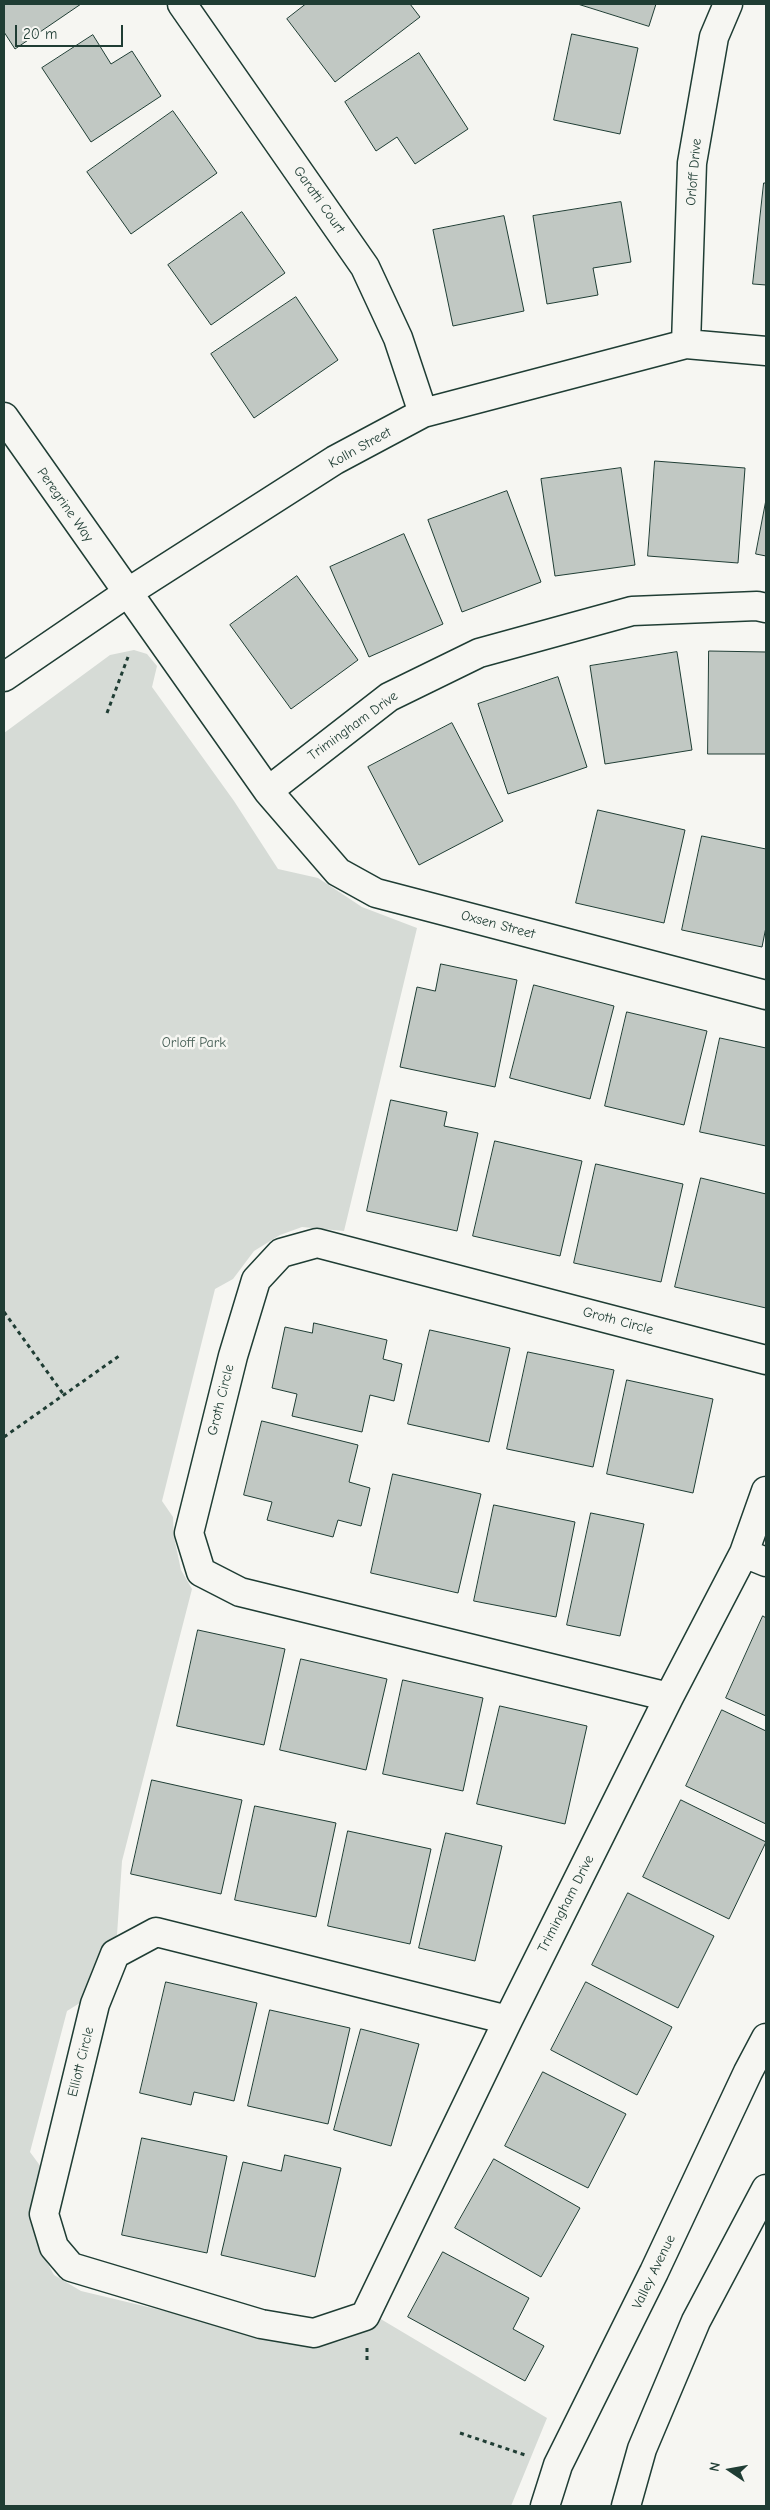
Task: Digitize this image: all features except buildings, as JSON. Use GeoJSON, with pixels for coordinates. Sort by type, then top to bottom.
{"type":"FeatureCollection","features":[{"type":"Feature","properties":{"kind":"street","name":"Garatti Court"},"geometry":{"type":"LineString","coordinates":[[182,4],[365,267],[398,338],[423,413]]}},
{"type":"Feature","properties":{"kind":"street","name":"Orloff Drive"},"geometry":{"type":"LineString","coordinates":[[686,344],[692,163],[714,37],[728,4]]}},
{"type":"Feature","properties":{"kind":"street","name":"Kolln Street"},"geometry":{"type":"LineString","coordinates":[[4,677],[127,594],[335,460],[423,413],[686,344],[766,351]]}},
{"type":"Feature","properties":{"kind":"street","name":"Peregrine Way"},"geometry":{"type":"LineString","coordinates":[[4,417],[127,594]]}},
{"type":"Feature","properties":{"kind":"street"},"geometry":{"type":"LineString","coordinates":[[127,594],[268,790]]}},
{"type":"Feature","properties":{"kind":"street","name":"Trimingham Drive"},"geometry":{"type":"LineString","coordinates":[[268,790],[389,697],[479,653],[632,611],[757,606],[766,608]]}},
{"type":"Feature","properties":{"kind":"street","name":"Oxsen Street"},"geometry":{"type":"LineString","coordinates":[[268,790],[338,872],[376,893],[766,996]]}},
{"type":"Feature","properties":{"kind":"street","name":"Groth Circle"},"geometry":{"type":"LineString","coordinates":[[670,1697],[240,1592],[201,1572],[189,1533],[232,1356],[256,1280],[281,1254],[317,1243],[766,1360]]}},
{"type":"Feature","properties":{"kind":"street","name":"Trimingham Drive"},"geometry":{"type":"LineString","coordinates":[[365,2316],[508,2020],[670,1697],[755,1558],[765,1500]]}},
{"type":"Feature","properties":{"kind":"street","name":"Elliott Circle"},"geometry":{"type":"LineString","coordinates":[[365,2316],[314,2333],[261,2324],[71,2267],[54,2248],[44,2214],[96,2004],[115,1954],[156,1932],[508,2020]]}},
{"type":"Feature","properties":{"kind":"street","name":"Valley Avenue"},"geometry":{"type":"LineString","coordinates":[[545,2506],[558,2465],[654,2272],[748,2072],[766,2038]]}},
{"type":"Feature","properties":{"kind":"street"},"geometry":{"type":"LineString","coordinates":[[626,2506],[642,2449],[696,2321],[766,2189]]}},
{"type":"Feature","properties":{"kind":"path"},"geometry":{"type":"LineString","coordinates":[[106,713],[128,658]]}},
{"type":"Feature","properties":{"kind":"path"},"geometry":{"type":"LineString","coordinates":[[4,1312],[64,1395]]}},
{"type":"Feature","properties":{"kind":"path"},"geometry":{"type":"LineString","coordinates":[[4,1437],[119,1356]]}},
{"type":"Feature","properties":{"kind":"path"},"geometry":{"type":"LineString","coordinates":[[460,2433],[558,2465]]}},
{"type":"Feature","properties":{"kind":"green space","name":"Orloff Park"},"geometry":{"type":"Polygon","coordinates":[[[134,650],[147,654],[157,666],[152,687],[234,801],[278,869],[318,878],[362,907],[417,928],[344,1231],[302,1227],[280,1235],[254,1251],[233,1279],[215,1289],[162,1501],[173,1517],[174,1537],[181,1570],[192,1589],[122,1861],[117,1935],[94,1965],[83,2001],[67,2011],[30,2152],[41,2167],[32,2202],[32,2221],[41,2251],[54,2275],[81,2291],[307,2345],[328,2344],[346,2339],[363,2331],[379,2318],[547,2418],[511,2506],[4,2506],[4,733],[110,655],[134,650]]]}}]}
